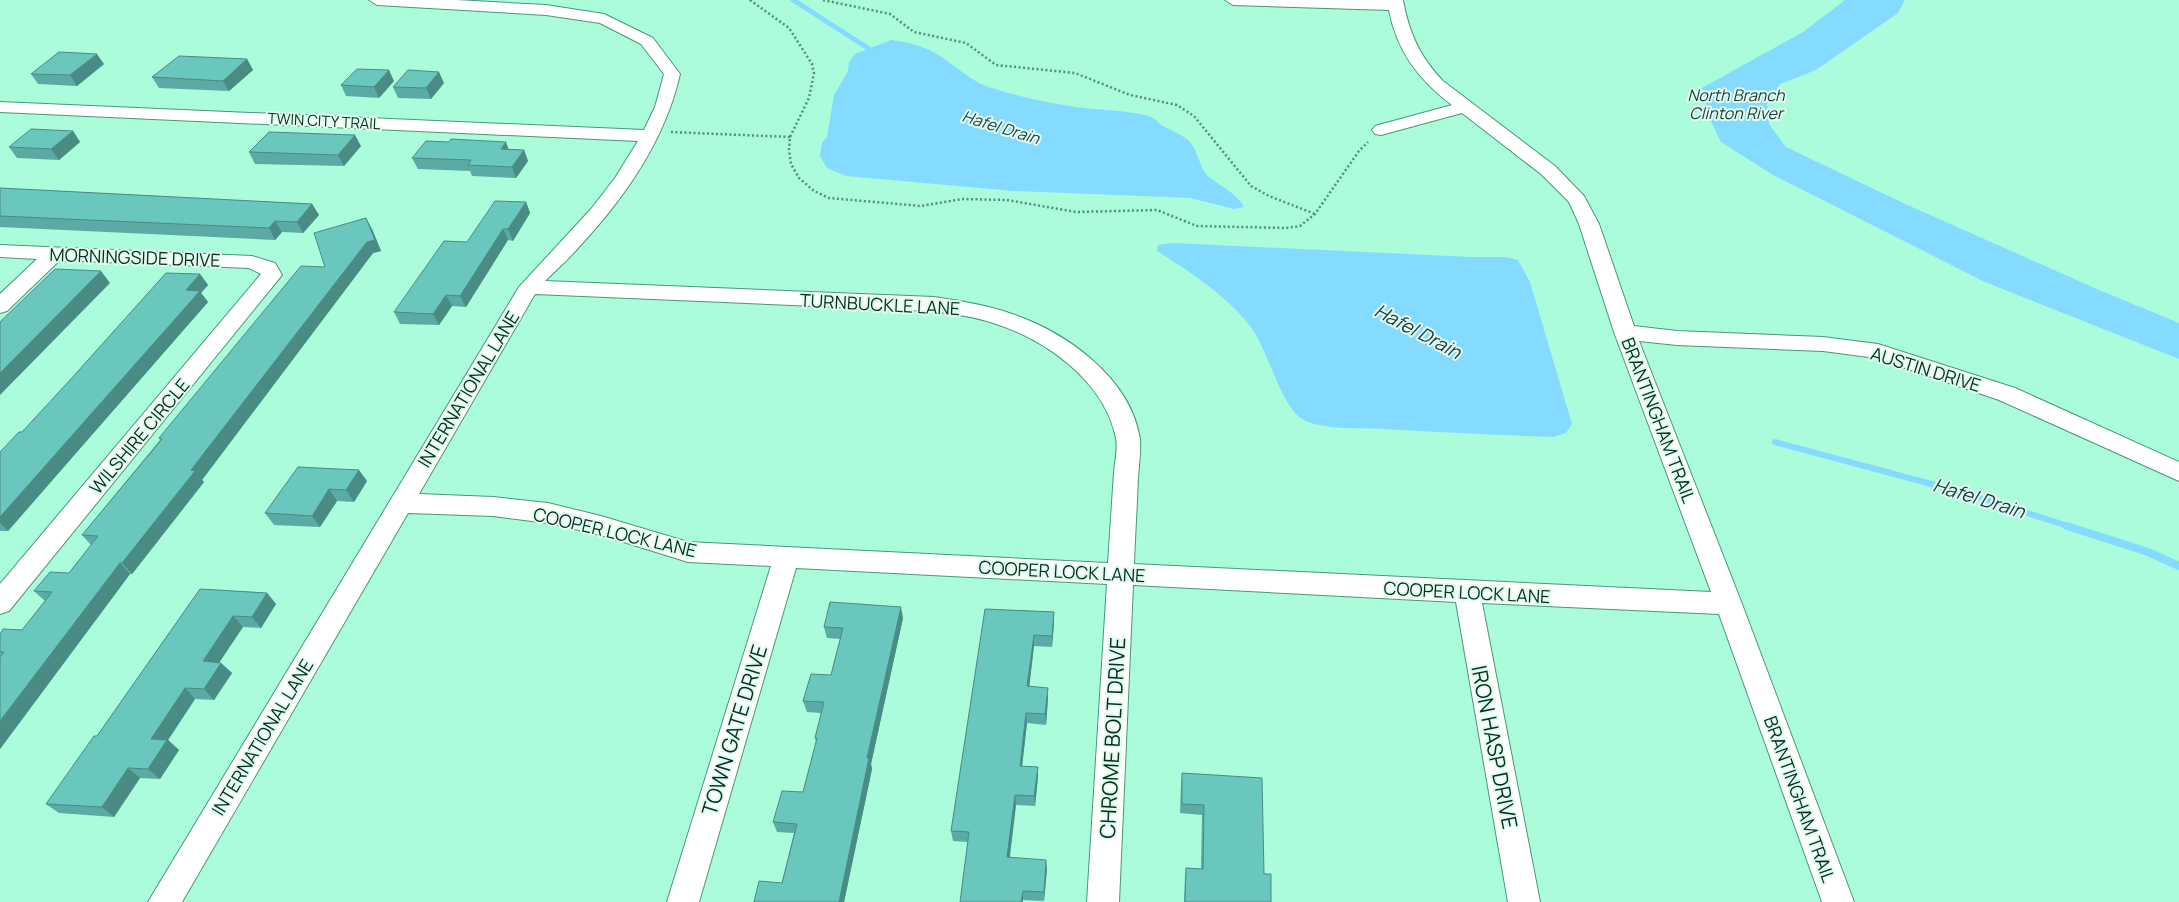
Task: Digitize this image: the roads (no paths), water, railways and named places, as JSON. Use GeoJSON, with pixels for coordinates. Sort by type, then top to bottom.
{"type":"FeatureCollection","features":[{"type":"Feature","properties":{"kind":"street"},"geometry":{"type":"LineString","coordinates":[[377,0],[480,4]]}},
{"type":"Feature","properties":{"kind":"street"},"geometry":{"type":"LineString","coordinates":[[1233,0],[1395,3]]}},
{"type":"Feature","properties":{"kind":"street","name":"BRANTINGHAM TRAIL"},"geometry":{"type":"LineString","coordinates":[[1395,3],[1404,42],[1412,57],[1437,85],[1542,165],[1577,200],[1589,224],[1625,332],[1729,604],[1838,902]]}},
{"type":"Feature","properties":{"kind":"street","name":"INTERNATIONAL LANE"},"geometry":{"type":"LineString","coordinates":[[164,902],[529,287],[542,271],[596,217],[624,177],[662,110],[672,74],[646,41],[604,19],[546,10],[480,4]]}},
{"type":"Feature","properties":{"kind":"street","name":"TWIN CITY TRAIL"},"geometry":{"type":"LineString","coordinates":[[0,107],[650,134]]}},
{"type":"Feature","properties":{"kind":"street"},"geometry":{"type":"LineString","coordinates":[[1381,130],[1464,107]]}},
{"type":"Feature","properties":{"kind":"street","name":"MORNINGSIDE DRIVE"},"geometry":{"type":"LineString","coordinates":[[0,251],[252,262],[268,268]]}},
{"type":"Feature","properties":{"kind":"street"},"geometry":{"type":"LineString","coordinates":[[0,306],[54,254]]}},
{"type":"Feature","properties":{"kind":"street","name":"WILSHIRE CIRCLE"},"geometry":{"type":"LineString","coordinates":[[0,603],[265,285],[272,275],[268,268]]}},
{"type":"Feature","properties":{"kind":"street","name":"TURNBUCKLE LANE"},"geometry":{"type":"LineString","coordinates":[[529,287],[934,304],[970,309],[1006,319],[1047,340],[1076,359],[1102,383],[1116,405],[1128,439],[1121,574]]}},
{"type":"Feature","properties":{"kind":"street","name":"AUSTIN DRIVE"},"geometry":{"type":"LineString","coordinates":[[1625,332],[1677,338],[1823,344],[1878,351],[2007,394],[2179,472]]}},
{"type":"Feature","properties":{"kind":"street","name":"COOPER LOCK LANE"},"geometry":{"type":"LineString","coordinates":[[401,503],[516,509],[549,513],[688,552],[1729,604]]}},
{"type":"Feature","properties":{"kind":"street","name":"TOWN GATE DRIVE"},"geometry":{"type":"LineString","coordinates":[[683,902],[786,558]]}},
{"type":"Feature","properties":{"kind":"street","name":"CHROME BOLT DRIVE"},"geometry":{"type":"LineString","coordinates":[[1103,902],[1121,574]]}},
{"type":"Feature","properties":{"kind":"street","name":"IRON HASP DRIVE"},"geometry":{"type":"LineString","coordinates":[[1467,592],[1524,902]]}},
{"type":"Feature","properties":{"kind":"water","name":"North Branch Clinton River"},"geometry":{"type":"Polygon","coordinates":[[[1845,0],[1905,0],[1898,13],[1816,70],[1780,84],[1767,104],[1769,124],[1786,147],[1903,203],[2099,290],[2179,323],[2179,359],[1985,282],[1773,175],[1721,142],[1708,115],[1702,88],[1803,32],[1845,0]]]}},
{"type":"Feature","properties":{"kind":"water"},"geometry":{"type":"Polygon","coordinates":[[[891,40],[907,42],[929,50],[975,81],[1001,91],[1060,104],[1136,113],[1154,119],[1188,140],[1207,175],[1236,197],[1244,207],[1234,209],[1190,198],[1013,191],[846,176],[827,168],[820,156],[822,143],[827,137],[834,95],[848,71],[849,62],[855,54],[891,40]]]}},
{"type":"Feature","properties":{"kind":"water"},"geometry":{"type":"Polygon","coordinates":[[[1173,243],[1505,257],[1518,260],[1530,282],[1572,424],[1566,433],[1553,437],[1343,428],[1304,420],[1296,414],[1282,392],[1250,326],[1219,294],[1157,251],[1158,245],[1173,243]]]}},
{"type":"Feature","properties":{"kind":"waterway","name":"Hafel Drain"},"geometry":{"type":"LineString","coordinates":[[793,0],[874,52]]}},
{"type":"Feature","properties":{"kind":"waterway","name":"Hafel Drain"},"geometry":{"type":"LineString","coordinates":[[1775,442],[1965,493],[2071,527]]}},
{"type":"Feature","properties":{"kind":"waterway","name":"Hafel Drain"},"geometry":{"type":"LineString","coordinates":[[2067,526],[2148,552],[2179,566]]}}]}
